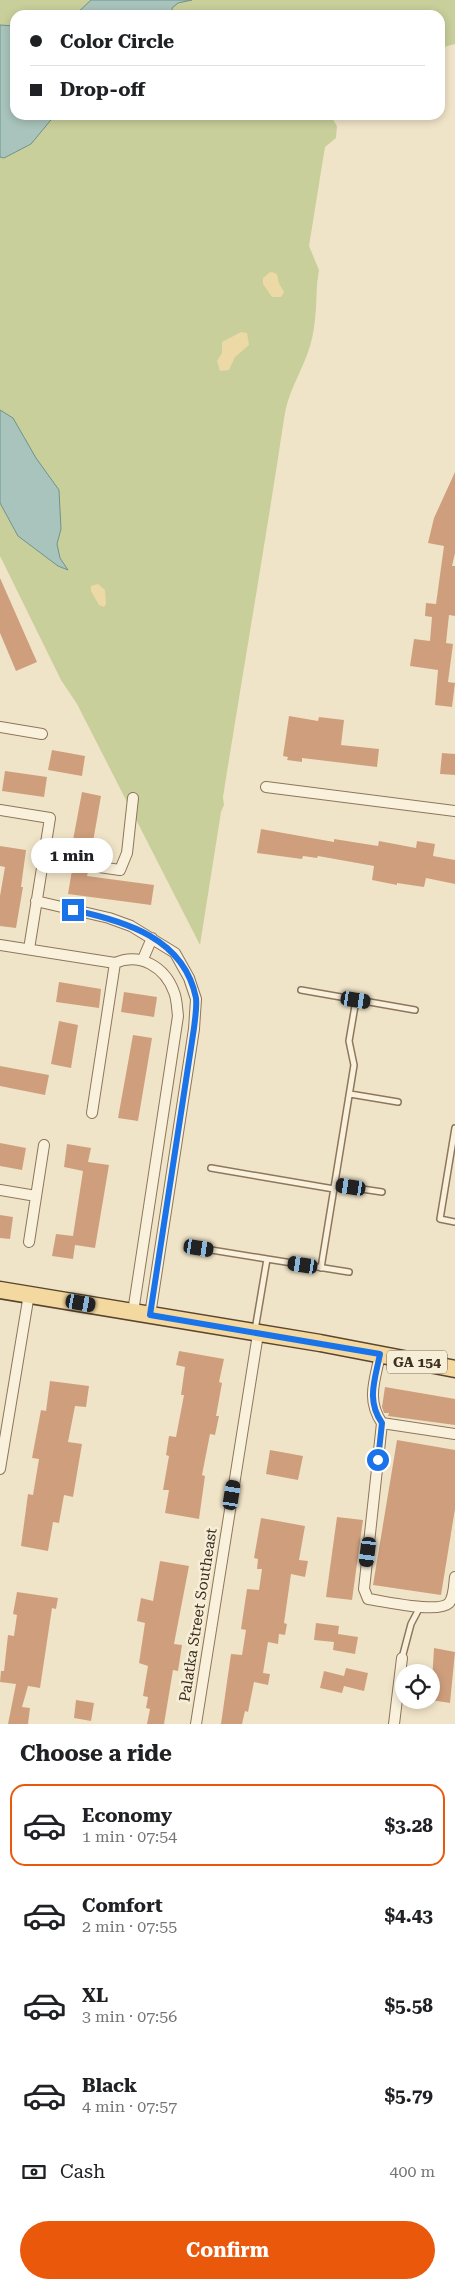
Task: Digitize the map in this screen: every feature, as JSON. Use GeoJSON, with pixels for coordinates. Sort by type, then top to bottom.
{"type":"FeatureCollection","features":[{"type":"Feature","properties":{"kind":"main road","name":"GA 154"},"geometry":{"type":"LineString","coordinates":[[0,1290],[380,1354],[455,1370]]}},
{"type":"Feature","properties":{"kind":"street"},"geometry":{"type":"LineString","coordinates":[[0,727],[42,734]]}},
{"type":"Feature","properties":{"kind":"street"},"geometry":{"type":"LineString","coordinates":[[266,787],[455,811]]}},
{"type":"Feature","properties":{"kind":"street"},"geometry":{"type":"LineString","coordinates":[[43,859],[120,870],[127,853],[133,798]]}},
{"type":"Feature","properties":{"kind":"street"},"geometry":{"type":"LineString","coordinates":[[0,810],[50,818],[29,949]]}},
{"type":"Feature","properties":{"kind":"street"},"geometry":{"type":"LineString","coordinates":[[36,902],[109,918],[152,938],[175,954],[189,978],[196,999],[194,1028],[150,1315]]}},
{"type":"Feature","properties":{"kind":"street"},"geometry":{"type":"LineString","coordinates":[[142,959],[152,938]]}},
{"type":"Feature","properties":{"kind":"street"},"geometry":{"type":"LineString","coordinates":[[0,945],[115,963],[125,959],[142,959],[159,970],[168,980],[175,994],[178,1016],[133,1312]]}},
{"type":"Feature","properties":{"kind":"street"},"geometry":{"type":"LineString","coordinates":[[92,1113],[115,963]]}},
{"type":"Feature","properties":{"kind":"street"},"geometry":{"type":"LineString","coordinates":[[29,1242],[44,1145]]}},
{"type":"Feature","properties":{"kind":"street"},"geometry":{"type":"LineString","coordinates":[[0,1190],[36,1196]]}},
{"type":"Feature","properties":{"kind":"street"},"geometry":{"type":"LineString","coordinates":[[0,1469],[29,1294]]}},
{"type":"Feature","properties":{"kind":"street","name":"Palatka Street Southeast"},"geometry":{"type":"LineString","coordinates":[[196,1724],[256,1333]]}},
{"type":"Feature","properties":{"kind":"street"},"geometry":{"type":"LineString","coordinates":[[380,1354],[372,1400],[374,1411],[382,1423],[364,1589],[368,1599],[434,1609],[447,1606],[452,1599],[455,1577]]}},
{"type":"Feature","properties":{"kind":"street"},"geometry":{"type":"LineString","coordinates":[[382,1423],[455,1434]]}},
{"type":"Feature","properties":{"kind":"street"},"geometry":{"type":"LineString","coordinates":[[394,1724],[402,1658]]}},
{"type":"Feature","properties":{"kind":"lane"},"geometry":{"type":"LineString","coordinates":[[301,990],[414,1010]]}},
{"type":"Feature","properties":{"kind":"lane"},"geometry":{"type":"LineString","coordinates":[[322,1268],[354,1065],[349,1041],[356,1000]]}},
{"type":"Feature","properties":{"kind":"lane"},"geometry":{"type":"LineString","coordinates":[[350,1094],[398,1102]]}},
{"type":"Feature","properties":{"kind":"lane"},"geometry":{"type":"LineString","coordinates":[[455,1128],[440,1219],[455,1222]]}},
{"type":"Feature","properties":{"kind":"lane"},"geometry":{"type":"LineString","coordinates":[[211,1168],[335,1187],[382,1192]]}},
{"type":"Feature","properties":{"kind":"lane"},"geometry":{"type":"LineString","coordinates":[[199,1248],[348,1272]]}},
{"type":"Feature","properties":{"kind":"lane"},"geometry":{"type":"LineString","coordinates":[[256,1333],[266,1259]]}},
{"type":"Feature","properties":{"kind":"lane"},"geometry":{"type":"LineString","coordinates":[[402,1658],[411,1624],[420,1607]]}},
{"type":"Feature","properties":{"kind":"green space"},"geometry":{"type":"Polygon","coordinates":[[[0,0],[455,0],[455,44],[445,47],[445,10],[10,10],[10,120],[333,120],[337,126],[336,138],[325,147],[309,246],[319,270],[314,329],[310,347],[290,394],[286,410],[200,945],[77,704],[61,680],[0,556],[0,0]]]}},
{"type":"Feature","properties":{"kind":"sand"},"geometry":{"type":"Polygon","coordinates":[[[270,272],[276,273],[278,276],[284,292],[281,297],[272,297],[263,284],[263,278],[270,272]]]}},
{"type":"Feature","properties":{"kind":"sand"},"geometry":{"type":"Polygon","coordinates":[[[241,332],[247,333],[249,345],[235,357],[229,370],[220,371],[217,361],[222,353],[222,342],[241,332]]]}},
{"type":"Feature","properties":{"kind":"sand"},"geometry":{"type":"Polygon","coordinates":[[[98,584],[105,590],[106,604],[104,607],[99,605],[91,591],[91,586],[98,584]]]}},
{"type":"Feature","properties":{"kind":"water"},"geometry":{"type":"Polygon","coordinates":[[[91,0],[192,0],[178,3],[172,10],[80,10],[91,0]]]}},
{"type":"Feature","properties":{"kind":"water"},"geometry":{"type":"Polygon","coordinates":[[[0,25],[10,26],[10,120],[51,120],[31,144],[4,158],[0,157],[0,25]]]}},
{"type":"Feature","properties":{"kind":"water"},"geometry":{"type":"Polygon","coordinates":[[[0,410],[13,418],[36,458],[59,490],[61,529],[57,544],[60,558],[68,570],[58,566],[18,536],[0,503],[0,410]]]}},
{"type":"Feature","properties":{"kind":"building"},"geometry":{"type":"Polygon","coordinates":[[[455,472],[455,553],[452,566],[455,566],[455,616],[449,615],[446,643],[453,644],[448,682],[455,683],[452,707],[435,705],[438,670],[410,666],[414,639],[430,641],[432,617],[425,616],[426,603],[436,604],[444,546],[428,543],[434,518],[455,472]]]}},
{"type":"Feature","properties":{"kind":"building"},"geometry":{"type":"Polygon","coordinates":[[[0,578],[37,662],[16,671],[0,633],[0,578]]]}},
{"type":"Feature","properties":{"kind":"building"},"geometry":{"type":"Polygon","coordinates":[[[289,716],[318,721],[319,717],[344,720],[341,745],[379,749],[377,767],[302,758],[302,762],[287,760],[288,757],[283,756],[289,716]]]}},
{"type":"Feature","properties":{"kind":"building"},"geometry":{"type":"Polygon","coordinates":[[[52,750],[85,756],[82,776],[48,770],[52,750]]]}},
{"type":"Feature","properties":{"kind":"building"},"geometry":{"type":"Polygon","coordinates":[[[442,753],[455,754],[455,775],[440,774],[442,753]]]}},
{"type":"Feature","properties":{"kind":"building"},"geometry":{"type":"Polygon","coordinates":[[[5,771],[47,777],[44,797],[2,791],[5,771]]]}},
{"type":"Feature","properties":{"kind":"building"},"geometry":{"type":"Polygon","coordinates":[[[82,792],[101,796],[90,859],[70,856],[82,792]]]}},
{"type":"Feature","properties":{"kind":"building"},"geometry":{"type":"Polygon","coordinates":[[[261,829],[334,842],[334,839],[378,846],[379,841],[416,848],[417,841],[435,844],[433,856],[455,860],[455,884],[426,878],[424,887],[397,883],[397,885],[372,880],[374,866],[318,856],[317,858],[303,856],[302,859],[257,853],[261,829]]]}},
{"type":"Feature","properties":{"kind":"building"},"geometry":{"type":"Polygon","coordinates":[[[0,846],[26,850],[21,887],[23,887],[16,928],[0,926],[0,896],[5,867],[0,866],[0,846]]]}},
{"type":"Feature","properties":{"kind":"building"},"geometry":{"type":"Polygon","coordinates":[[[72,870],[88,872],[87,876],[154,885],[151,905],[68,894],[72,870]]]}},
{"type":"Feature","properties":{"kind":"building"},"geometry":{"type":"Polygon","coordinates":[[[59,982],[101,989],[99,1008],[56,1002],[59,982]]]}},
{"type":"Feature","properties":{"kind":"building"},"geometry":{"type":"Polygon","coordinates":[[[124,992],[157,997],[154,1017],[121,1012],[124,992]]]}},
{"type":"Feature","properties":{"kind":"building"},"geometry":{"type":"Polygon","coordinates":[[[59,1021],[78,1025],[71,1068],[51,1064],[59,1021]]]}},
{"type":"Feature","properties":{"kind":"building"},"geometry":{"type":"Polygon","coordinates":[[[133,1035],[152,1038],[138,1121],[118,1118],[133,1035]]]}},
{"type":"Feature","properties":{"kind":"building"},"geometry":{"type":"Polygon","coordinates":[[[0,1066],[49,1075],[45,1095],[0,1086],[0,1066]]]}},
{"type":"Feature","properties":{"kind":"building"},"geometry":{"type":"Polygon","coordinates":[[[0,1143],[26,1148],[22,1170],[0,1166],[0,1143]]]}},
{"type":"Feature","properties":{"kind":"building"},"geometry":{"type":"Polygon","coordinates":[[[67,1144],[91,1148],[88,1162],[109,1165],[95,1248],[75,1245],[73,1259],[52,1256],[56,1234],[73,1236],[83,1171],[64,1167],[67,1144]]]}},
{"type":"Feature","properties":{"kind":"building"},"geometry":{"type":"Polygon","coordinates":[[[0,1215],[13,1217],[10,1239],[0,1238],[0,1215]]]}},
{"type":"Feature","properties":{"kind":"building"},"geometry":{"type":"Polygon","coordinates":[[[179,1351],[224,1359],[219,1382],[222,1383],[216,1416],[219,1416],[215,1435],[210,1434],[202,1475],[205,1476],[199,1519],[165,1513],[169,1490],[163,1490],[169,1456],[166,1455],[169,1436],[176,1437],[184,1395],[181,1395],[185,1367],[176,1365],[179,1351]]]}},
{"type":"Feature","properties":{"kind":"building"},"geometry":{"type":"Polygon","coordinates":[[[50,1381],[89,1386],[86,1407],[75,1406],[68,1442],[82,1444],[73,1497],[64,1495],[59,1523],[53,1522],[48,1551],[21,1546],[28,1494],[33,1495],[39,1459],[32,1458],[41,1410],[46,1411],[50,1381]]]}},
{"type":"Feature","properties":{"kind":"building"},"geometry":{"type":"Polygon","coordinates":[[[385,1387],[455,1399],[455,1425],[388,1416],[389,1413],[384,1413],[382,1407],[385,1387]]]}},
{"type":"Feature","properties":{"kind":"building"},"geometry":{"type":"Polygon","coordinates":[[[397,1440],[455,1450],[455,1509],[441,1595],[373,1585],[397,1440]]]}},
{"type":"Feature","properties":{"kind":"building"},"geometry":{"type":"Polygon","coordinates":[[[270,1450],[303,1456],[298,1480],[266,1474],[270,1450]]]}},
{"type":"Feature","properties":{"kind":"building"},"geometry":{"type":"Polygon","coordinates":[[[337,1517],[363,1520],[352,1600],[326,1597],[337,1517]]]}},
{"type":"Feature","properties":{"kind":"building"},"geometry":{"type":"Polygon","coordinates":[[[261,1518],[305,1526],[299,1560],[308,1561],[305,1577],[291,1574],[284,1623],[287,1624],[285,1635],[279,1634],[278,1644],[268,1642],[263,1673],[270,1674],[268,1685],[254,1682],[248,1712],[245,1711],[242,1724],[221,1724],[231,1654],[242,1655],[246,1630],[241,1629],[247,1589],[259,1590],[262,1569],[257,1569],[258,1559],[254,1558],[261,1518]]]}},
{"type":"Feature","properties":{"kind":"building"},"geometry":{"type":"Polygon","coordinates":[[[160,1561],[189,1566],[174,1644],[182,1645],[178,1671],[173,1670],[164,1724],[147,1724],[150,1709],[146,1708],[148,1697],[143,1696],[148,1666],[139,1663],[145,1623],[137,1621],[141,1598],[153,1601],[160,1561]]]}},
{"type":"Feature","properties":{"kind":"building"},"geometry":{"type":"Polygon","coordinates":[[[17,1592],[58,1598],[56,1609],[52,1608],[40,1688],[28,1686],[22,1707],[30,1708],[28,1724],[8,1724],[16,1684],[0,1682],[1,1671],[4,1671],[8,1635],[14,1636],[17,1615],[13,1614],[17,1592]]]}},
{"type":"Feature","properties":{"kind":"building"},"geometry":{"type":"Polygon","coordinates":[[[316,1623],[339,1626],[338,1634],[358,1637],[355,1654],[333,1650],[334,1642],[314,1640],[316,1623]]]}},
{"type":"Feature","properties":{"kind":"building"},"geometry":{"type":"Polygon","coordinates":[[[434,1648],[455,1652],[450,1703],[440,1701],[440,1664],[433,1664],[434,1648]]]}},
{"type":"Feature","properties":{"kind":"building"},"geometry":{"type":"Polygon","coordinates":[[[346,1668],[368,1673],[364,1691],[344,1686],[342,1693],[320,1688],[324,1671],[344,1676],[346,1668]]]}},
{"type":"Feature","properties":{"kind":"building"},"geometry":{"type":"Polygon","coordinates":[[[76,1700],[94,1703],[91,1721],[74,1718],[76,1700]]]}},
{"type":"Feature","properties":{"kind":"route"},"geometry":{"type":"LineString","coordinates":[[73,910],[109,918],[131,926],[175,954],[189,978],[196,999],[194,1028],[150,1315],[380,1354],[372,1400],[374,1411],[382,1423],[378,1460]]}}]}
